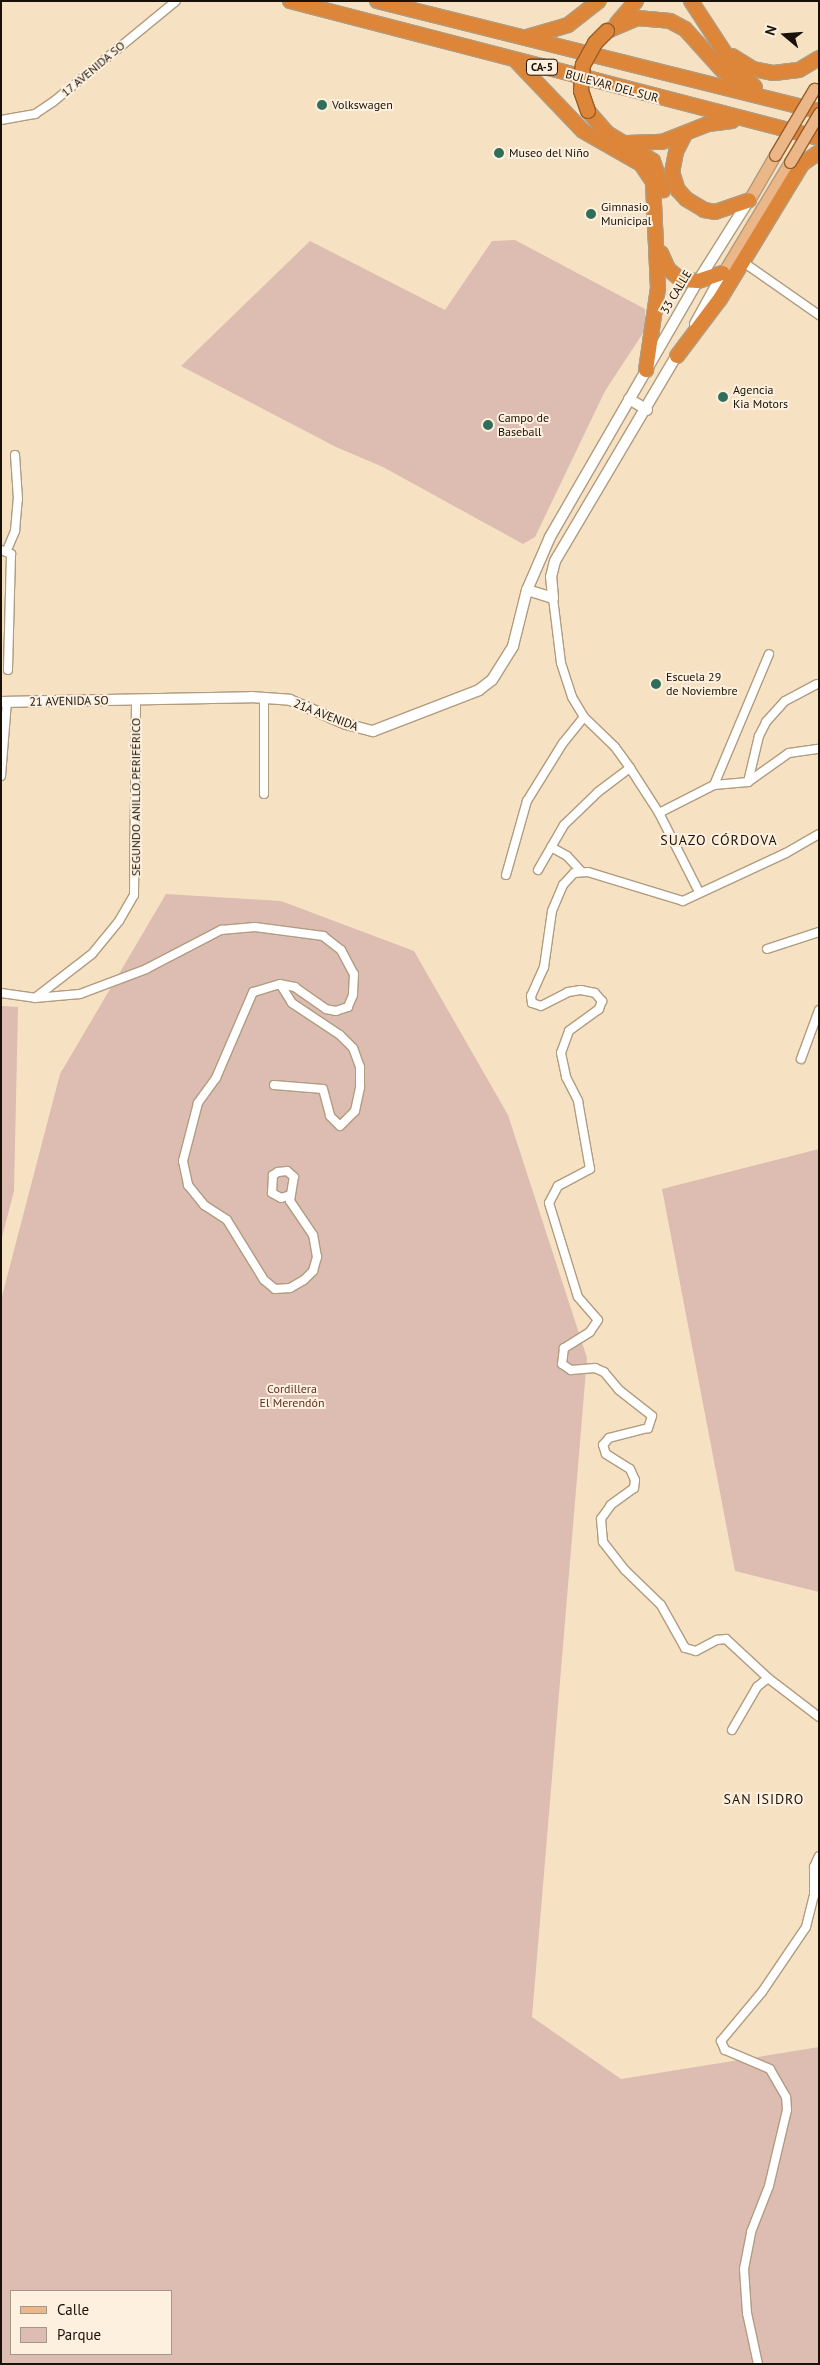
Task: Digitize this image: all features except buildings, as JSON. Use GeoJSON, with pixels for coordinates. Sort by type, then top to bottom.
{"type":"FeatureCollection","features":[{"type":"Feature","properties":{"kind":"highway","name":"BULEVAR DEL SUR"},"geometry":{"type":"LineString","coordinates":[[290,1],[793,133],[819,138]]}},
{"type":"Feature","properties":{"kind":"highway","name":"BULEVAR DEL SUR"},"geometry":{"type":"LineString","coordinates":[[377,1],[749,92],[819,112]]}},
{"type":"Feature","properties":{"kind":"highway"},"geometry":{"type":"LineString","coordinates":[[524,38],[568,25],[599,1]]}},
{"type":"Feature","properties":{"kind":"highway"},"geometry":{"type":"LineString","coordinates":[[636,1],[595,43],[583,65],[581,90],[588,111],[602,128],[650,158],[660,176],[663,191],[657,243],[672,273],[681,280],[698,281],[723,273]]}},
{"type":"Feature","properties":{"kind":"highway"},"geometry":{"type":"LineString","coordinates":[[691,1],[740,73],[768,97]]}},
{"type":"Feature","properties":{"kind":"highway"},"geometry":{"type":"LineString","coordinates":[[610,29],[646,18],[677,24],[692,36],[726,75],[749,92]]}},
{"type":"Feature","properties":{"kind":"highway"},"geometry":{"type":"LineString","coordinates":[[720,46],[747,67],[766,72],[792,72],[819,58]]}},
{"type":"Feature","properties":{"kind":"highway"},"geometry":{"type":"LineString","coordinates":[[514,60],[583,131],[646,168],[654,189],[657,243],[657,308],[646,370]]}},
{"type":"Feature","properties":{"kind":"highway"},"geometry":{"type":"LineString","coordinates":[[624,143],[654,143],[724,121],[793,133]]}},
{"type":"Feature","properties":{"kind":"highway"},"geometry":{"type":"LineString","coordinates":[[685,134],[676,152],[672,172],[678,190],[686,199],[704,210],[715,212],[748,200]]}},
{"type":"Feature","properties":{"kind":"highway"},"geometry":{"type":"LineString","coordinates":[[677,356],[712,311],[802,164],[819,152]]}},
{"type":"Feature","properties":{"kind":"main road","name":"33 CALLE"},"geometry":{"type":"LineString","coordinates":[[748,200],[819,80]]}},
{"type":"Feature","properties":{"kind":"main road"},"geometry":{"type":"LineString","coordinates":[[723,273],[819,112]]}},
{"type":"Feature","properties":{"kind":"street","name":"17 AVENIDA SO"},"geometry":{"type":"LineString","coordinates":[[1,120],[35,114],[53,102],[176,1]]}},
{"type":"Feature","properties":{"kind":"street","name":"33 CALLE"},"geometry":{"type":"LineString","coordinates":[[561,519],[698,281],[748,200]]}},
{"type":"Feature","properties":{"kind":"street"},"geometry":{"type":"LineString","coordinates":[[743,262],[819,315]]}},
{"type":"Feature","properties":{"kind":"street"},"geometry":{"type":"LineString","coordinates":[[699,892],[659,813],[630,768],[609,741],[584,717],[572,697],[561,664],[551,577],[556,561],[647,410],[723,273]]}},
{"type":"Feature","properties":{"kind":"street"},"geometry":{"type":"LineString","coordinates":[[629,399],[647,410]]}},
{"type":"Feature","properties":{"kind":"street"},"geometry":{"type":"LineString","coordinates":[[8,670],[11,554],[4,550],[15,530],[18,499],[15,455]]}},
{"type":"Feature","properties":{"kind":"street"},"geometry":{"type":"LineString","coordinates":[[553,598],[527,590],[535,568],[561,519],[575,528]]}},
{"type":"Feature","properties":{"kind":"street","name":"21A AVENIDA"},"geometry":{"type":"LineString","coordinates":[[136,700],[251,697],[264,700],[290,700],[346,724],[372,730],[479,690],[492,680],[505,664],[513,646],[527,590]]}},
{"type":"Feature","properties":{"kind":"street"},"geometry":{"type":"LineString","coordinates":[[714,785],[769,654]]}},
{"type":"Feature","properties":{"kind":"street"},"geometry":{"type":"LineString","coordinates":[[748,782],[759,736],[766,722],[785,701],[817,684]]}},
{"type":"Feature","properties":{"kind":"street","name":"21 AVENIDA SO"},"geometry":{"type":"LineString","coordinates":[[4,702],[136,700]]}},
{"type":"Feature","properties":{"kind":"street","name":"SEGUNDO ANILLO PERIFÉRICO"},"geometry":{"type":"LineString","coordinates":[[35,998],[92,954],[119,921],[134,895],[136,700]]}},
{"type":"Feature","properties":{"kind":"street"},"geometry":{"type":"LineString","coordinates":[[264,700],[264,794]]}},
{"type":"Feature","properties":{"kind":"street"},"geometry":{"type":"LineString","coordinates":[[1,776],[4,702]]}},
{"type":"Feature","properties":{"kind":"street"},"geometry":{"type":"LineString","coordinates":[[506,875],[528,801],[563,743],[584,717]]}},
{"type":"Feature","properties":{"kind":"street"},"geometry":{"type":"LineString","coordinates":[[659,813],[714,785],[748,782],[789,753],[819,749]]}},
{"type":"Feature","properties":{"kind":"street"},"geometry":{"type":"LineString","coordinates":[[538,870],[551,847],[574,814],[630,768]]}},
{"type":"Feature","properties":{"kind":"street"},"geometry":{"type":"LineString","coordinates":[[551,847],[567,856],[581,871],[673,900],[688,900],[699,892],[770,861],[819,834]]}},
{"type":"Feature","properties":{"kind":"street"},"geometry":{"type":"LineString","coordinates":[[581,871],[568,878],[552,911],[544,967],[531,996],[532,1003],[541,1006],[568,992],[581,990],[595,993],[602,1001],[599,1009],[569,1031],[561,1053],[566,1076],[578,1101],[591,1164],[587,1173],[555,1189],[550,1211],[578,1297],[598,1320],[590,1332],[568,1343],[562,1352],[561,1362],[571,1370],[595,1368],[604,1372],[620,1390],[652,1416],[648,1428],[610,1438],[603,1445],[606,1454],[630,1469],[635,1480],[634,1488],[611,1505],[601,1519],[601,1535],[608,1550],[661,1605],[685,1648],[696,1651],[717,1640],[726,1639],[768,1678],[819,1717]]}},
{"type":"Feature","properties":{"kind":"street"},"geometry":{"type":"LineString","coordinates":[[1,992],[35,998],[59,998],[80,994],[146,969],[221,930],[255,927],[323,936],[341,950],[354,974],[353,995],[348,1007],[336,1011],[326,1009],[296,987],[280,984],[253,992],[216,1078],[198,1103],[183,1162],[188,1185],[204,1205],[227,1220],[264,1280],[276,1289],[290,1288],[304,1280],[313,1271],[317,1256],[313,1235],[290,1201],[290,1195]]}},
{"type":"Feature","properties":{"kind":"street"},"geometry":{"type":"LineString","coordinates":[[767,949],[819,932]]}},
{"type":"Feature","properties":{"kind":"street"},"geometry":{"type":"LineString","coordinates":[[274,1084],[323,1089],[330,1116],[340,1126],[355,1111],[360,1087],[360,1067],[353,1048],[340,1034],[292,1003],[280,984]]}},
{"type":"Feature","properties":{"kind":"street"},"geometry":{"type":"LineString","coordinates":[[801,1059],[819,1010]]}},
{"type":"Feature","properties":{"kind":"street"},"geometry":{"type":"LineString","coordinates":[[732,1730],[757,1687],[768,1678]]}},
{"type":"Feature","properties":{"kind":"street"},"geometry":{"type":"LineString","coordinates":[[758,2364],[746,2312],[744,2269],[751,2232],[769,2186],[787,2110],[786,2097],[770,2069],[725,2050],[721,2041],[762,1992],[806,1927],[814,1896],[814,1867],[819,1856]]}},
{"type":"Feature","properties":{"kind":"green space"},"geometry":{"type":"Polygon","coordinates":[[[515,240],[645,309],[645,330],[605,391],[535,537],[523,544],[383,467],[336,447],[181,366],[310,241],[445,310],[492,241],[515,240]]]}},
{"type":"Feature","properties":{"kind":"green space","name":"Cordillera El Merendón"},"geometry":{"type":"Polygon","coordinates":[[[166,894],[281,901],[414,951],[508,1115],[587,1358],[532,2017],[621,2079],[819,2047],[819,2364],[1,2364],[1,1300],[60,1074],[166,894]]]}},
{"type":"Feature","properties":{"kind":"green space"},"geometry":{"type":"Polygon","coordinates":[[[1,1006],[18,1007],[14,1191],[1,1241],[1,1006]]]}},
{"type":"Feature","properties":{"kind":"green space"},"geometry":{"type":"Polygon","coordinates":[[[819,1149],[819,1592],[735,1571],[662,1189],[819,1149]]]}},
{"type":"Feature","properties":{"kind":"place","name":"Volkswagen"},"geometry":{"type":"Point","coordinates":[322,105]}},
{"type":"Feature","properties":{"kind":"place","name":"Museo del Niño"},"geometry":{"type":"Point","coordinates":[499,153]}},
{"type":"Feature","properties":{"kind":"place","name":"Gimnasio Municipal"},"geometry":{"type":"Point","coordinates":[591,214]}},
{"type":"Feature","properties":{"kind":"place","name":"Agencia Kia Motors"},"geometry":{"type":"Point","coordinates":[723,397]}},
{"type":"Feature","properties":{"kind":"place","name":"Campo de Baseball"},"geometry":{"type":"Point","coordinates":[488,425]}},
{"type":"Feature","properties":{"kind":"place","name":"Escuela 29 de Noviembre"},"geometry":{"type":"Point","coordinates":[656,684]}},
{"type":"Feature","properties":{"kind":"district","name":"SUAZO CÓRDOVA"},"geometry":{"type":"Point","coordinates":[719,840]}},
{"type":"Feature","properties":{"kind":"district","name":"SAN ISIDRO"},"geometry":{"type":"Point","coordinates":[764,1799]}}]}
